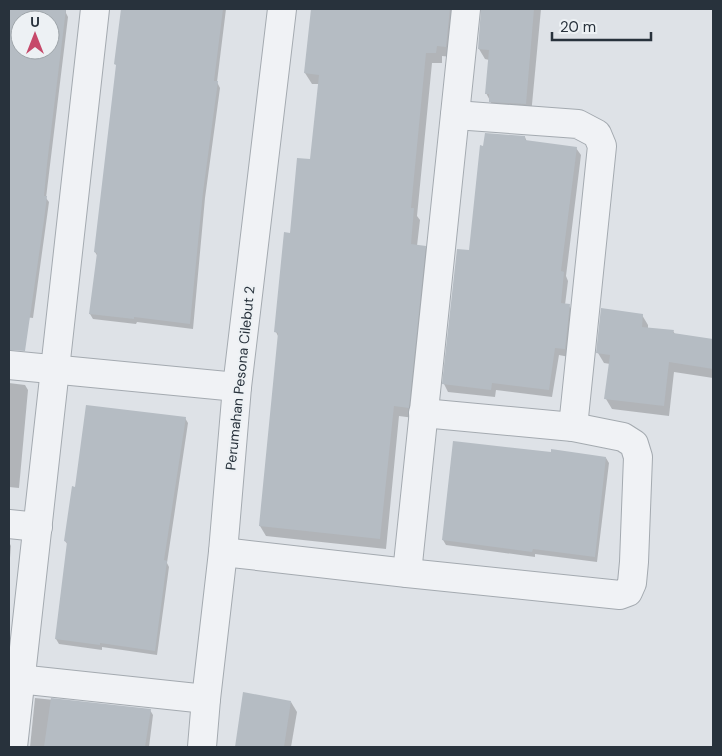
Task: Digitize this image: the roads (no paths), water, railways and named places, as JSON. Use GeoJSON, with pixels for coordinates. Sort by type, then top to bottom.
{"type":"FeatureCollection","features":[{"type":"Feature","properties":{"kind":"street"},"geometry":{"type":"LineString","coordinates":[[13,747],[14,678],[38,527],[95,9]]}},
{"type":"Feature","properties":{"kind":"street","name":"Perumahan Pesona Cilebut 2"},"geometry":{"type":"LineString","coordinates":[[202,747],[223,552],[237,387],[282,9]]}},
{"type":"Feature","properties":{"kind":"street"},"geometry":{"type":"LineString","coordinates":[[407,573],[466,9]]}},
{"type":"Feature","properties":{"kind":"street"},"geometry":{"type":"LineString","coordinates":[[455,115],[578,124],[597,134],[602,146],[573,428]]}},
{"type":"Feature","properties":{"kind":"street"},"geometry":{"type":"LineString","coordinates":[[9,365],[237,387]]}},
{"type":"Feature","properties":{"kind":"street"},"geometry":{"type":"LineString","coordinates":[[223,552],[620,595],[628,592],[632,583],[638,457],[634,444],[623,437],[573,428],[423,413]]}},
{"type":"Feature","properties":{"kind":"street"},"geometry":{"type":"LineString","coordinates":[[9,524],[38,527]]}},
{"type":"Feature","properties":{"kind":"street"},"geometry":{"type":"LineString","coordinates":[[14,678],[206,700]]}}]}
